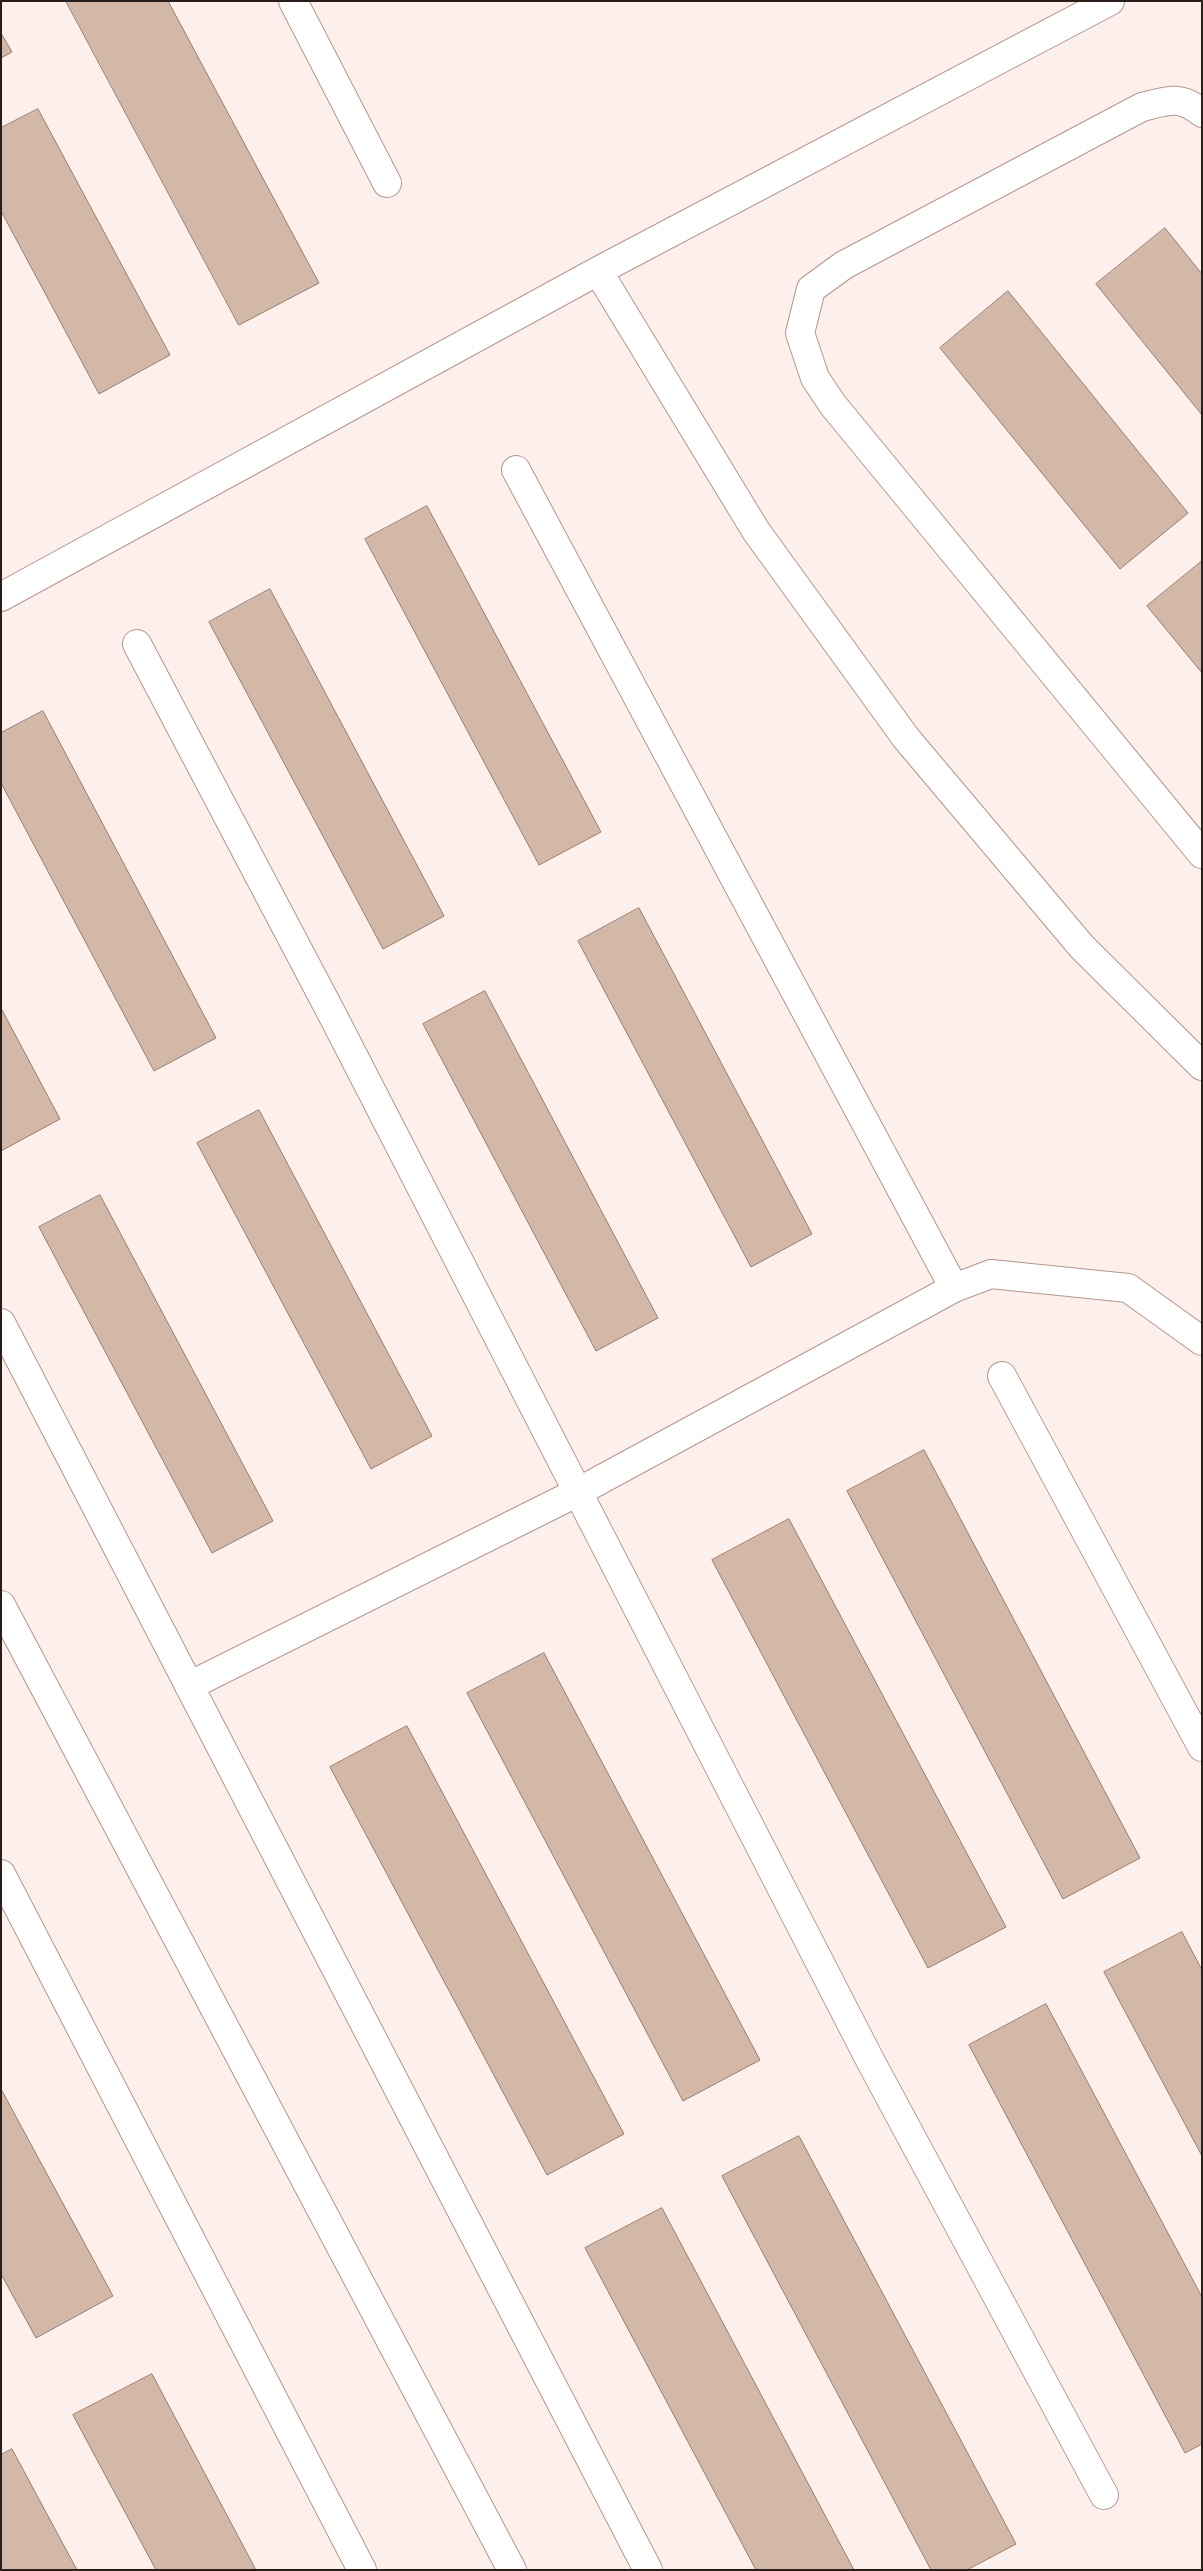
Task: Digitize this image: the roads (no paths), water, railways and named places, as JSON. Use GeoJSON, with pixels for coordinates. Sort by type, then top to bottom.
{"type":"FeatureCollection","features":[{"type":"Feature","properties":{"kind":"street"},"geometry":{"type":"LineString","coordinates":[[293,1],[387,184]]}},
{"type":"Feature","properties":{"kind":"street"},"geometry":{"type":"LineString","coordinates":[[1,597],[598,271],[1110,1]]}},
{"type":"Feature","properties":{"kind":"street"},"geometry":{"type":"LineString","coordinates":[[1202,113],[1174,99],[1142,107],[853,260],[811,289],[800,333],[815,378],[833,405],[1202,854]]}},
{"type":"Feature","properties":{"kind":"street"},"geometry":{"type":"LineString","coordinates":[[598,271],[756,531],[906,738],[1082,947],[1202,1066]]}},
{"type":"Feature","properties":{"kind":"street"},"geometry":{"type":"LineString","coordinates":[[516,470],[954,1288]]}},
{"type":"Feature","properties":{"kind":"street"},"geometry":{"type":"LineString","coordinates":[[137,644],[329,1009],[576,1493],[871,2062],[1104,2495]]}},
{"type":"Feature","properties":{"kind":"street"},"geometry":{"type":"LineString","coordinates":[[189,1686],[576,1493],[954,1288],[991,1274],[1128,1288],[1202,1341]]}},
{"type":"Feature","properties":{"kind":"street"},"geometry":{"type":"LineString","coordinates":[[1,1322],[648,2570]]}},
{"type":"Feature","properties":{"kind":"street"},"geometry":{"type":"LineString","coordinates":[[1002,1376],[1202,1747]]}},
{"type":"Feature","properties":{"kind":"street"},"geometry":{"type":"LineString","coordinates":[[1,1605],[512,2570]]}},
{"type":"Feature","properties":{"kind":"street"},"geometry":{"type":"LineString","coordinates":[[1,1874],[362,2570]]}}]}
